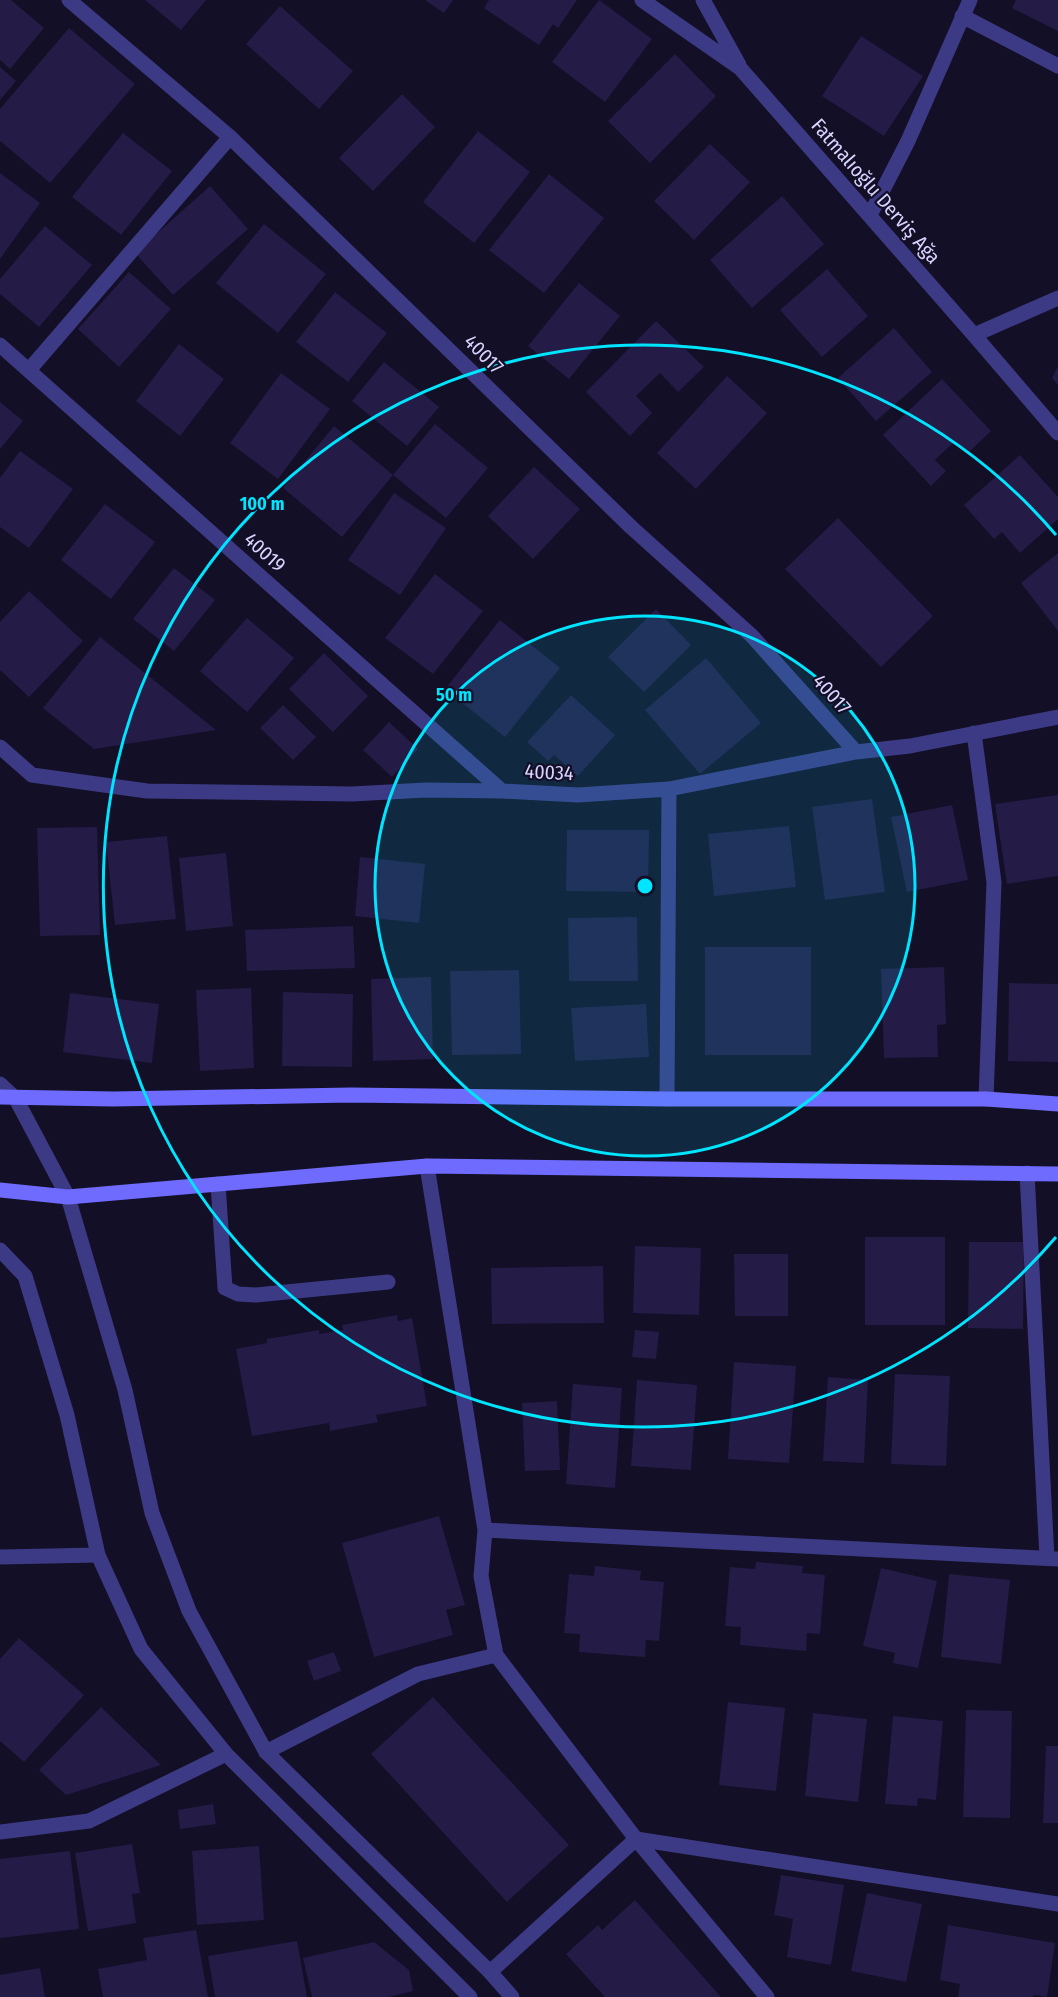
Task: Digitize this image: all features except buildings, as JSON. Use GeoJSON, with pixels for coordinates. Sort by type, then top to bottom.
{"type":"FeatureCollection","features":[{"type":"Feature","properties":{"kind":"main road"},"geometry":{"type":"LineString","coordinates":[[0,1097],[16,1099],[351,1095],[986,1100],[1058,1104]]}},
{"type":"Feature","properties":{"kind":"main road"},"geometry":{"type":"LineString","coordinates":[[0,1190],[68,1197],[427,1166],[1058,1174]]}},
{"type":"Feature","properties":{"kind":"street","name":"40017"},"geometry":{"type":"LineString","coordinates":[[69,0],[230,137],[631,527],[752,636],[856,752]]}},
{"type":"Feature","properties":{"kind":"street","name":"Fatmalıoğlu Derviş Ağa"},"geometry":{"type":"LineString","coordinates":[[642,0],[740,68],[1058,434]]}},
{"type":"Feature","properties":{"kind":"street"},"geometry":{"type":"LineString","coordinates":[[703,0],[740,68]]}},
{"type":"Feature","properties":{"kind":"street"},"geometry":{"type":"LineString","coordinates":[[870,215],[908,141],[970,0]]}},
{"type":"Feature","properties":{"kind":"street"},"geometry":{"type":"LineString","coordinates":[[962,16],[1058,66]]}},
{"type":"Feature","properties":{"kind":"street"},"geometry":{"type":"LineString","coordinates":[[29,370],[230,137]]}},
{"type":"Feature","properties":{"kind":"street"},"geometry":{"type":"LineString","coordinates":[[974,335],[1058,298]]}},
{"type":"Feature","properties":{"kind":"street","name":"40019"},"geometry":{"type":"LineString","coordinates":[[0,345],[502,791]]}},
{"type":"Feature","properties":{"kind":"street","name":"40034"},"geometry":{"type":"LineString","coordinates":[[0,747],[32,774],[147,791],[352,794],[426,790],[578,795],[669,789],[856,752],[910,746],[1058,717]]}},
{"type":"Feature","properties":{"kind":"street"},"geometry":{"type":"LineString","coordinates":[[974,733],[994,882],[986,1100]]}},
{"type":"Feature","properties":{"kind":"street"},"geometry":{"type":"LineString","coordinates":[[668,1099],[669,789]]}},
{"type":"Feature","properties":{"kind":"street"},"geometry":{"type":"LineString","coordinates":[[0,1084],[16,1099],[68,1197],[125,1390],[152,1513],[189,1611],[266,1752],[490,1972],[512,1997]]}},
{"type":"Feature","properties":{"kind":"street"},"geometry":{"type":"LineString","coordinates":[[427,1166],[485,1530],[482,1575],[496,1655],[636,1839],[768,1997]]}},
{"type":"Feature","properties":{"kind":"street"},"geometry":{"type":"LineString","coordinates":[[485,1530],[1052,1558],[1027,1173]]}},
{"type":"Feature","properties":{"kind":"street"},"geometry":{"type":"LineString","coordinates":[[218,1184],[225,1288],[238,1294],[256,1295],[388,1282]]}},
{"type":"Feature","properties":{"kind":"street"},"geometry":{"type":"LineString","coordinates":[[0,1250],[25,1276],[67,1414],[98,1555],[141,1649],[226,1754],[470,1997]]}},
{"type":"Feature","properties":{"kind":"street"},"geometry":{"type":"LineString","coordinates":[[0,1557],[98,1555]]}},
{"type":"Feature","properties":{"kind":"street"},"geometry":{"type":"LineString","coordinates":[[266,1752],[418,1674],[496,1655]]}},
{"type":"Feature","properties":{"kind":"street"},"geometry":{"type":"LineString","coordinates":[[0,1832],[89,1821],[226,1754]]}},
{"type":"Feature","properties":{"kind":"street"},"geometry":{"type":"LineString","coordinates":[[490,1972],[636,1839]]}},
{"type":"Feature","properties":{"kind":"street"},"geometry":{"type":"LineString","coordinates":[[636,1839],[1058,1904]]}}]}
